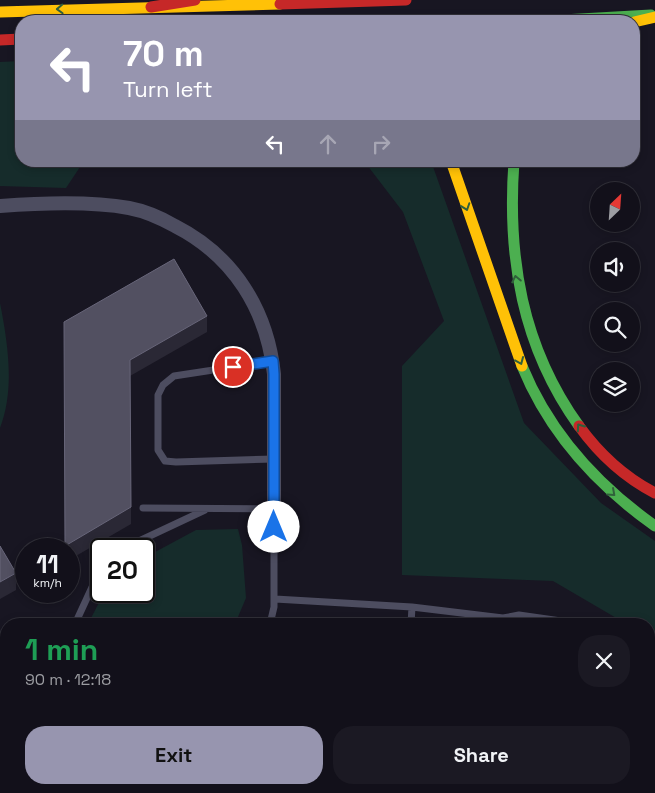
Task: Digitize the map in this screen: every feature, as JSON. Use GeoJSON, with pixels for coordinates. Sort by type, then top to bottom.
{"type":"FeatureCollection","features":[{"type":"Feature","properties":{"kind":"main road"},"geometry":{"type":"LineString","coordinates":[[151,7],[195,0]]}},
{"type":"Feature","properties":{"kind":"main road"},"geometry":{"type":"LineString","coordinates":[[0,12],[406,0]]}},
{"type":"Feature","properties":{"kind":"main road"},"geometry":{"type":"LineString","coordinates":[[640,17],[655,16]]}},
{"type":"Feature","properties":{"kind":"main road"},"geometry":{"type":"LineString","coordinates":[[640,20],[655,16]]}},
{"type":"Feature","properties":{"kind":"main road"},"geometry":{"type":"LineString","coordinates":[[0,40],[15,39]]}},
{"type":"Feature","properties":{"kind":"main road"},"geometry":{"type":"LineString","coordinates":[[453,167],[515,349],[536,395],[552,422],[582,462],[622,502],[655,526]]}},
{"type":"Feature","properties":{"kind":"main road"},"geometry":{"type":"LineString","coordinates":[[513,167],[510,192],[513,260],[527,324],[542,360],[562,400],[600,453],[611,465],[631,480],[655,494]]}},
{"type":"Feature","properties":{"kind":"street"},"geometry":{"type":"LineString","coordinates":[[0,206],[88,204],[131,208],[159,217],[188,232],[230,268],[245,288],[258,311],[267,335],[273,361],[274,509]]}},
{"type":"Feature","properties":{"kind":"lane"},"geometry":{"type":"LineString","coordinates":[[273,361],[174,376],[162,385],[158,395],[158,450],[165,461],[176,462],[274,459]]}},
{"type":"Feature","properties":{"kind":"lane"},"geometry":{"type":"LineString","coordinates":[[143,508],[274,509],[274,607],[271,618]]}},
{"type":"Feature","properties":{"kind":"lane"},"geometry":{"type":"LineString","coordinates":[[145,538],[207,508]]}},
{"type":"Feature","properties":{"kind":"lane"},"geometry":{"type":"LineString","coordinates":[[78,618],[90,592]]}},
{"type":"Feature","properties":{"kind":"lane"},"geometry":{"type":"LineString","coordinates":[[274,599],[412,606],[503,618],[519,614],[543,618]]}},
{"type":"Feature","properties":{"kind":"lane"},"geometry":{"type":"LineString","coordinates":[[411,618],[412,606]]}},
{"type":"Feature","properties":{"kind":"green space"},"geometry":{"type":"Polygon","coordinates":[[[15,61],[15,167],[80,167],[66,188],[0,186],[0,62],[15,61]]]}},
{"type":"Feature","properties":{"kind":"green space"},"geometry":{"type":"Polygon","coordinates":[[[369,167],[433,167],[524,423],[601,503],[655,541],[655,618],[616,618],[553,581],[402,575],[402,366],[444,321],[403,212],[369,167]]]}},
{"type":"Feature","properties":{"kind":"green space"},"geometry":{"type":"Polygon","coordinates":[[[0,303],[9,366],[9,382],[5,413],[0,428],[0,303]]]}},
{"type":"Feature","properties":{"kind":"green space"},"geometry":{"type":"Polygon","coordinates":[[[238,529],[242,545],[246,598],[238,618],[91,618],[99,603],[155,603],[155,552],[196,530],[238,529]]]}},
{"type":"Feature","properties":{"kind":"building"},"geometry":{"type":"Polygon","coordinates":[[[174,259],[207,316],[130,360],[131,507],[79,538],[65,538],[64,322],[174,259]]]}},
{"type":"Feature","properties":{"kind":"building"},"geometry":{"type":"Polygon","coordinates":[[[0,546],[15,574],[0,582],[0,546]]]}},
{"type":"Feature","properties":{"kind":"traffic: fast"},"geometry":{"type":"LineString","coordinates":[[640,16],[651,15]]}},
{"type":"Feature","properties":{"kind":"traffic: fast"},"geometry":{"type":"LineString","coordinates":[[514,167],[513,232],[522,300],[544,365],[560,396],[579,426]]}},
{"type":"Feature","properties":{"kind":"traffic: fast"},"geometry":{"type":"LineString","coordinates":[[522,366],[546,413],[577,455],[614,493],[655,526]]}},
{"type":"Feature","properties":{"kind":"traffic: slow"},"geometry":{"type":"LineString","coordinates":[[0,12],[280,4]]}},
{"type":"Feature","properties":{"kind":"traffic: slow"},"geometry":{"type":"LineString","coordinates":[[640,21],[655,17]]}},
{"type":"Feature","properties":{"kind":"traffic: slow"},"geometry":{"type":"LineString","coordinates":[[453,167],[522,366]]}},
{"type":"Feature","properties":{"kind":"traffic: jam"},"geometry":{"type":"LineString","coordinates":[[151,7],[195,0]]}},
{"type":"Feature","properties":{"kind":"traffic: jam"},"geometry":{"type":"LineString","coordinates":[[280,4],[406,0]]}},
{"type":"Feature","properties":{"kind":"traffic: jam"},"geometry":{"type":"LineString","coordinates":[[0,40],[15,39]]}},
{"type":"Feature","properties":{"kind":"traffic: jam"},"geometry":{"type":"LineString","coordinates":[[579,426],[613,464],[633,480],[655,493]]}},
{"type":"Feature","properties":{"kind":"route"},"geometry":{"type":"LineString","coordinates":[[233,367],[273,361],[274,527]]}}]}
